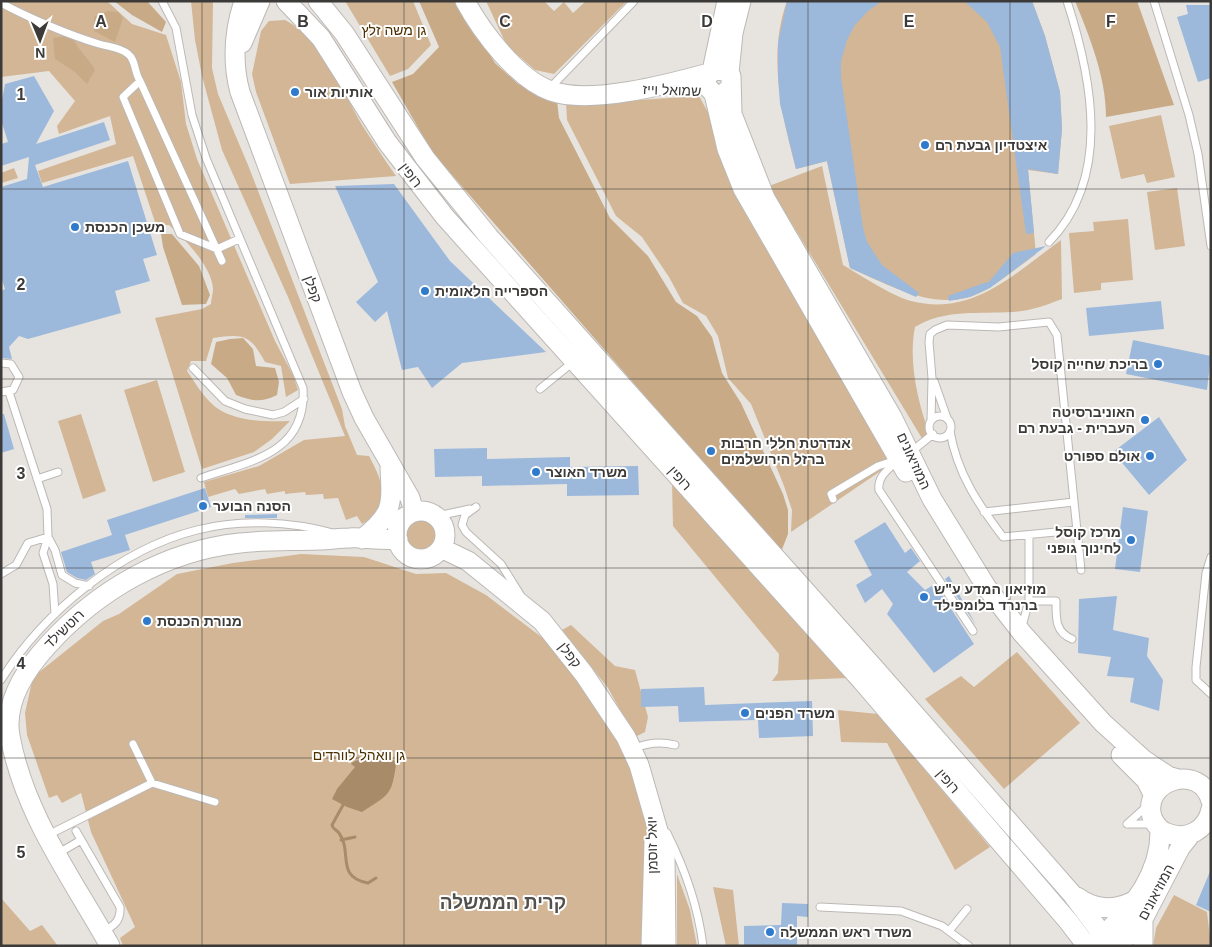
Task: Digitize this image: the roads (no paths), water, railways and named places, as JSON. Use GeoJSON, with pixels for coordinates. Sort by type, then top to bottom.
{"type":"FeatureCollection","features":[{"type":"Feature","properties":{"kind":"street"},"geometry":{"type":"LineString","coordinates":[[235,1],[245,20],[270,6],[290,4]]}},
{"type":"Feature","properties":{"kind":"street","name":"קפלן"},"geometry":{"type":"LineString","coordinates":[[244,1],[245,20],[234,57],[240,92],[338,357],[364,418],[410,498],[414,512]]}},
{"type":"Feature","properties":{"kind":"street","name":"קפלן"},"geometry":{"type":"LineString","coordinates":[[245,20],[260,1]]}},
{"type":"Feature","properties":{"kind":"street","name":"רופין"},"geometry":{"type":"LineString","coordinates":[[318,1],[327,8],[410,137],[489,237],[876,670],[1072,894],[1106,943]]}},
{"type":"Feature","properties":{"kind":"street","name":"שמואל וייז"},"geometry":{"type":"LineString","coordinates":[[465,1],[481,29],[496,47],[516,66],[548,90],[572,96],[717,82]]}},
{"type":"Feature","properties":{"kind":"street","name":"שמואל וייז"},"geometry":{"type":"LineString","coordinates":[[477,1],[496,47]]}},
{"type":"Feature","properties":{"kind":"street"},"geometry":{"type":"LineString","coordinates":[[717,82],[727,1]]}},
{"type":"Feature","properties":{"kind":"street"},"geometry":{"type":"LineString","coordinates":[[717,82],[741,1]]}},
{"type":"Feature","properties":{"kind":"street","name":"רופין"},"geometry":{"type":"LineString","coordinates":[[290,4],[321,38],[408,171],[444,217],[575,360],[862,681],[1068,921],[1086,946]]}},
{"type":"Feature","properties":{"kind":"street","name":"המוזיאונים"},"geometry":{"type":"LineString","coordinates":[[717,82],[727,149],[743,189],[971,564],[1022,633],[1078,697],[1127,746],[1161,772],[1185,779]]}},
{"type":"Feature","properties":{"kind":"street","name":"המוזיאונים"},"geometry":{"type":"LineString","coordinates":[[904,456],[955,555],[993,614],[1081,718],[1146,780],[1153,798]]}},
{"type":"Feature","properties":{"kind":"street"},"geometry":{"type":"LineString","coordinates":[[356,538],[381,523],[389,510],[391,500],[390,464]]}},
{"type":"Feature","properties":{"kind":"street"},"geometry":{"type":"LineString","coordinates":[[426,511],[437,516],[444,528],[445,535],[441,548],[430,557],[416,558],[404,551],[398,539],[399,525],[408,515],[414,512],[426,511]]}},
{"type":"Feature","properties":{"kind":"street","name":"רוטשילד"},"geometry":{"type":"LineString","coordinates":[[106,939],[45,836],[19,773],[10,735],[10,716],[17,688],[40,654],[67,624],[103,595],[135,576],[166,562],[252,533],[398,539]]}},
{"type":"Feature","properties":{"kind":"street","name":"קפלן"},"geometry":{"type":"LineString","coordinates":[[441,548],[468,561],[529,608],[562,644],[610,710],[640,765],[650,799]]}},
{"type":"Feature","properties":{"kind":"street"},"geometry":{"type":"LineString","coordinates":[[1191,834],[1174,836],[1159,828],[1151,814],[1153,798],[1161,786],[1211,773]]}},
{"type":"Feature","properties":{"kind":"street"},"geometry":{"type":"LineString","coordinates":[[1185,779],[1205,788],[1211,801]]}},
{"type":"Feature","properties":{"kind":"street","name":"יואל זוסמן"},"geometry":{"type":"LineString","coordinates":[[650,799],[654,825],[651,946]]}},
{"type":"Feature","properties":{"kind":"street","name":"יואל זוסמן"},"geometry":{"type":"LineString","coordinates":[[650,799],[666,855],[666,946]]}},
{"type":"Feature","properties":{"kind":"street","name":"המוזיאונים"},"geometry":{"type":"LineString","coordinates":[[1106,943],[1143,919],[1180,848],[1191,834],[1206,822],[1211,810]]}},
{"type":"Feature","properties":{"kind":"street","name":"המוזיאונים"},"geometry":{"type":"LineString","coordinates":[[1106,943],[1138,898],[1158,854],[1159,828]]}},
{"type":"Feature","properties":{"kind":"street"},"geometry":{"type":"LineString","coordinates":[[1072,894],[1094,907],[1106,909],[1121,907],[1138,898]]}},
{"type":"Feature","properties":{"kind":"street"},"geometry":{"type":"LineString","coordinates":[[1143,919],[1143,946]]}},
{"type":"Feature","properties":{"kind":"lane"},"geometry":{"type":"LineString","coordinates":[[162,1],[176,28],[192,115],[206,158],[239,240],[304,388],[301,418],[293,434],[280,447],[267,456],[201,478]]}},
{"type":"Feature","properties":{"kind":"lane"},"geometry":{"type":"LineString","coordinates":[[548,90],[634,1]]}},
{"type":"Feature","properties":{"kind":"lane"},"geometry":{"type":"LineString","coordinates":[[1050,242],[1062,229],[1076,202],[1086,170],[1091,138],[1091,103],[1085,66],[1067,1]]}},
{"type":"Feature","properties":{"kind":"lane"},"geometry":{"type":"LineString","coordinates":[[1154,1],[1176,66],[1191,125],[1211,246]]}},
{"type":"Feature","properties":{"kind":"lane"},"geometry":{"type":"LineString","coordinates":[[1,3],[98,44],[119,48],[132,59],[134,73],[140,81],[222,261]]}},
{"type":"Feature","properties":{"kind":"lane"},"geometry":{"type":"LineString","coordinates":[[140,81],[122,98],[180,234],[216,249],[239,240]]}},
{"type":"Feature","properties":{"kind":"lane"},"geometry":{"type":"LineString","coordinates":[[932,434],[930,428],[932,378],[930,334],[947,325],[999,327],[1049,322],[1057,335],[1081,570]]}},
{"type":"Feature","properties":{"kind":"lane"},"geometry":{"type":"LineString","coordinates":[[540,389],[575,360]]}},
{"type":"Feature","properties":{"kind":"lane"},"geometry":{"type":"LineString","coordinates":[[1,363],[12,364],[18,372],[16,386],[5,392],[47,509],[48,537],[43,553],[53,584],[55,614]]}},
{"type":"Feature","properties":{"kind":"lane"},"geometry":{"type":"LineString","coordinates":[[193,368],[226,401],[245,409],[274,415],[284,412],[304,399]]}},
{"type":"Feature","properties":{"kind":"lane"},"geometry":{"type":"LineString","coordinates":[[932,378],[951,424],[950,431],[959,469],[984,512],[1002,537],[1077,530]]}},
{"type":"Feature","properties":{"kind":"lane"},"geometry":{"type":"LineString","coordinates":[[931,421],[937,417],[947,418]]}},
{"type":"Feature","properties":{"kind":"lane"},"geometry":{"type":"LineString","coordinates":[[932,434],[942,437],[950,431]]}},
{"type":"Feature","properties":{"kind":"lane"},"geometry":{"type":"LineString","coordinates":[[932,434],[883,475],[878,484],[879,490],[973,631]]}},
{"type":"Feature","properties":{"kind":"lane"},"geometry":{"type":"LineString","coordinates":[[833,499],[831,494],[869,470],[904,456]]}},
{"type":"Feature","properties":{"kind":"lane"},"geometry":{"type":"LineString","coordinates":[[37,479],[58,472]]}},
{"type":"Feature","properties":{"kind":"lane"},"geometry":{"type":"LineString","coordinates":[[984,512],[1074,502]]}},
{"type":"Feature","properties":{"kind":"lane"},"geometry":{"type":"LineString","coordinates":[[437,516],[476,508],[465,515],[462,525],[470,536],[501,564],[529,608]]}},
{"type":"Feature","properties":{"kind":"lane"},"geometry":{"type":"LineString","coordinates":[[1,680],[23,647],[55,614],[88,586],[128,560],[174,537],[216,526],[252,533]]}},
{"type":"Feature","properties":{"kind":"lane"},"geometry":{"type":"LineString","coordinates":[[1022,633],[1023,618],[1029,601],[1029,535]]}},
{"type":"Feature","properties":{"kind":"lane"},"geometry":{"type":"LineString","coordinates":[[1,574],[16,565],[28,543],[48,537]]}},
{"type":"Feature","properties":{"kind":"lane"},"geometry":{"type":"LineString","coordinates":[[48,537],[55,550],[62,575],[75,583],[88,586]]}},
{"type":"Feature","properties":{"kind":"lane"},"geometry":{"type":"LineString","coordinates":[[1211,557],[1206,573],[1196,667],[1196,680],[1211,694]]}},
{"type":"Feature","properties":{"kind":"lane"},"geometry":{"type":"LineString","coordinates":[[53,584],[62,575]]}},
{"type":"Feature","properties":{"kind":"lane"},"geometry":{"type":"LineString","coordinates":[[1029,601],[1056,601],[1057,625],[1060,631],[1072,639]]}},
{"type":"Feature","properties":{"kind":"lane"},"geometry":{"type":"LineString","coordinates":[[631,749],[649,742],[675,745]]}},
{"type":"Feature","properties":{"kind":"lane"},"geometry":{"type":"LineString","coordinates":[[133,744],[152,783]]}},
{"type":"Feature","properties":{"kind":"lane"},"geometry":{"type":"LineString","coordinates":[[45,836],[152,783],[215,802]]}},
{"type":"Feature","properties":{"kind":"lane"},"geometry":{"type":"LineString","coordinates":[[1153,798],[1127,824],[1144,822],[1159,828]]}},
{"type":"Feature","properties":{"kind":"lane"},"geometry":{"type":"LineString","coordinates":[[650,799],[683,866],[699,917],[703,946]]}},
{"type":"Feature","properties":{"kind":"lane"},"geometry":{"type":"LineString","coordinates":[[76,831],[120,907],[121,916],[106,939]]}},
{"type":"Feature","properties":{"kind":"lane"},"geometry":{"type":"LineString","coordinates":[[56,854],[81,840]]}},
{"type":"Feature","properties":{"kind":"lane"},"geometry":{"type":"LineString","coordinates":[[820,907],[901,911],[942,926],[969,946]]}},
{"type":"Feature","properties":{"kind":"lane"},"geometry":{"type":"LineString","coordinates":[[949,931],[967,909]]}},
{"type":"Feature","properties":{"kind":"waterway"},"geometry":{"type":"LineString","coordinates":[[343,805],[332,825],[343,840],[348,870],[358,880],[368,883],[376,878]]}},
{"type":"Feature","properties":{"kind":"waterway"},"geometry":{"type":"LineString","coordinates":[[341,840],[355,837]]}},
{"type":"Feature","properties":{"kind":"place","name":"אותיות אור"},"geometry":{"type":"Point","coordinates":[295,92]}},
{"type":"Feature","properties":{"kind":"place","name":"איצטדיון גבעת רם"},"geometry":{"type":"Point","coordinates":[925,145]}},
{"type":"Feature","properties":{"kind":"place","name":"משכן הכנסת"},"geometry":{"type":"Point","coordinates":[75,227]}},
{"type":"Feature","properties":{"kind":"place","name":"הספרייה הלאומית"},"geometry":{"type":"Point","coordinates":[425,291]}},
{"type":"Feature","properties":{"kind":"place","name":"בריכת שחייה קוסל"},"geometry":{"type":"Point","coordinates":[1158,364]}},
{"type":"Feature","properties":{"kind":"place","name":"האוניברסיטה העברית - גבעת רם"},"geometry":{"type":"Point","coordinates":[1145,420]}},
{"type":"Feature","properties":{"kind":"place","name":"אנדרטת חללי חרבות ברזל הירושלמים"},"geometry":{"type":"Point","coordinates":[711,451]}},
{"type":"Feature","properties":{"kind":"place","name":"אולם ספורט"},"geometry":{"type":"Point","coordinates":[1150,456]}},
{"type":"Feature","properties":{"kind":"place","name":"משרד האוצר"},"geometry":{"type":"Point","coordinates":[536,472]}},
{"type":"Feature","properties":{"kind":"place","name":"הסנה הבוער"},"geometry":{"type":"Point","coordinates":[203,506]}},
{"type":"Feature","properties":{"kind":"place","name":"מרכז קוסל לחינוך גופני"},"geometry":{"type":"Point","coordinates":[1131,540]}},
{"type":"Feature","properties":{"kind":"place","name":"מוזיאון המדע ע\"ש ברנרד בלומפילד"},"geometry":{"type":"Point","coordinates":[924,597]}},
{"type":"Feature","properties":{"kind":"place","name":"מנורת הכנסת"},"geometry":{"type":"Point","coordinates":[147,621]}},
{"type":"Feature","properties":{"kind":"place","name":"משרד הפנים"},"geometry":{"type":"Point","coordinates":[745,713]}},
{"type":"Feature","properties":{"kind":"place","name":"משרד ראש הממשלה"},"geometry":{"type":"Point","coordinates":[770,932]}},
{"type":"Feature","properties":{"kind":"district","name":"קרית הממשלה"},"geometry":{"type":"Point","coordinates":[503,902]}},
{"type":"Feature","properties":{"kind":"park label","name":"גן משה זלץ"},"geometry":{"type":"Point","coordinates":[394,30]}},
{"type":"Feature","properties":{"kind":"park label","name":"גן וואהל לוורדים"},"geometry":{"type":"Point","coordinates":[359,755]}}]}
